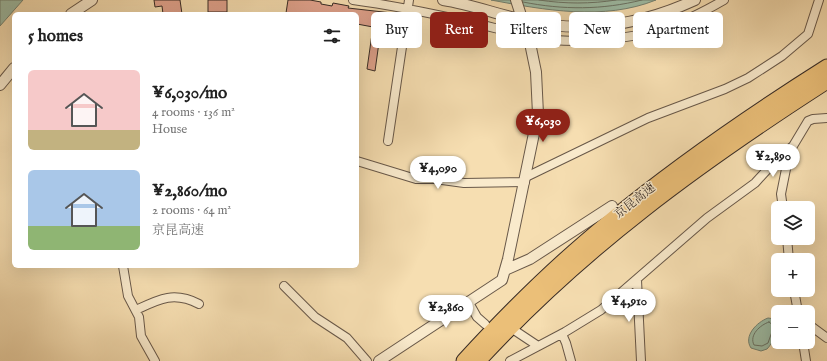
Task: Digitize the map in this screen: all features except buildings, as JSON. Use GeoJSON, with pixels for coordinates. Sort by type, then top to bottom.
{"type":"FeatureCollection","features":[{"type":"Feature","properties":{"kind":"highway","name":"京昆高速"},"geometry":{"type":"LineString","coordinates":[[464,361],[518,304],[607,223],[695,155],[827,67]]}},
{"type":"Feature","properties":{"kind":"highway","name":"京昆高速"},"geometry":{"type":"LineString","coordinates":[[478,361],[507,329],[566,274],[645,206],[684,177],[827,81]]}},
{"type":"Feature","properties":{"kind":"street"},"geometry":{"type":"LineString","coordinates":[[74,12],[92,0]]}},
{"type":"Feature","properties":{"kind":"street"},"geometry":{"type":"LineString","coordinates":[[353,0],[408,4],[496,27]]}},
{"type":"Feature","properties":{"kind":"street"},"geometry":{"type":"LineString","coordinates":[[443,0],[496,13]]}},
{"type":"Feature","properties":{"kind":"street"},"geometry":{"type":"LineString","coordinates":[[561,26],[590,27],[627,22],[653,16],[695,0]]}},
{"type":"Feature","properties":{"kind":"street"},"geometry":{"type":"LineString","coordinates":[[561,39],[600,40],[647,33],[689,18],[724,0]]}},
{"type":"Feature","properties":{"kind":"street"},"geometry":{"type":"LineString","coordinates":[[359,162],[416,179],[435,179],[464,183],[525,180],[648,118],[725,89],[748,78],[782,56],[808,34],[819,0]]}},
{"type":"Feature","properties":{"kind":"street"},"geometry":{"type":"LineString","coordinates":[[517,2],[520,12]]}},
{"type":"Feature","properties":{"kind":"street"},"geometry":{"type":"LineString","coordinates":[[388,141],[408,4]]}},
{"type":"Feature","properties":{"kind":"street"},"geometry":{"type":"LineString","coordinates":[[379,361],[502,280],[525,180],[538,114],[536,72],[531,48]]}},
{"type":"Feature","properties":{"kind":"street"},"geometry":{"type":"LineString","coordinates":[[0,85],[12,70]]}},
{"type":"Feature","properties":{"kind":"street"},"geometry":{"type":"LineString","coordinates":[[510,361],[562,334],[601,310],[707,218],[755,183],[790,149],[808,121],[812,118],[827,118]]}},
{"type":"Feature","properties":{"kind":"street"},"geometry":{"type":"LineString","coordinates":[[782,201],[781,194],[790,149]]}},
{"type":"Feature","properties":{"kind":"street"},"geometry":{"type":"LineString","coordinates":[[505,270],[530,259],[612,206]]}},
{"type":"Feature","properties":{"kind":"street"},"geometry":{"type":"LineString","coordinates":[[123,268],[127,292],[139,317],[141,337],[155,361]]}},
{"type":"Feature","properties":{"kind":"street"},"geometry":{"type":"LineString","coordinates":[[637,280],[641,361]]}},
{"type":"Feature","properties":{"kind":"street"},"geometry":{"type":"LineString","coordinates":[[284,286],[315,317],[347,338],[367,361]]}},
{"type":"Feature","properties":{"kind":"street"},"geometry":{"type":"LineString","coordinates":[[136,310],[160,298],[191,300],[199,304]]}},
{"type":"Feature","properties":{"kind":"street"},"geometry":{"type":"LineString","coordinates":[[468,301],[477,317],[485,324]]}},
{"type":"Feature","properties":{"kind":"street"},"geometry":{"type":"LineString","coordinates":[[815,329],[827,338]]}},
{"type":"Feature","properties":{"kind":"street"},"geometry":{"type":"LineString","coordinates":[[517,332],[538,346]]}},
{"type":"Feature","properties":{"kind":"street"},"geometry":{"type":"LineString","coordinates":[[562,334],[571,361]]}},
{"type":"Feature","properties":{"kind":"street"},"geometry":{"type":"LineString","coordinates":[[804,349],[806,361]]}},
{"type":"Feature","properties":{"kind":"water"},"geometry":{"type":"Polygon","coordinates":[[[0,0],[23,0],[12,12],[0,26],[0,0]]]}},
{"type":"Feature","properties":{"kind":"water"},"geometry":{"type":"Polygon","coordinates":[[[491,0],[656,0],[616,10],[595,12],[574,12],[491,0]]]}},
{"type":"Feature","properties":{"kind":"water"},"geometry":{"type":"Polygon","coordinates":[[[771,318],[771,344],[767,349],[761,351],[751,348],[749,339],[752,330],[764,320],[771,318]]]}}]}
